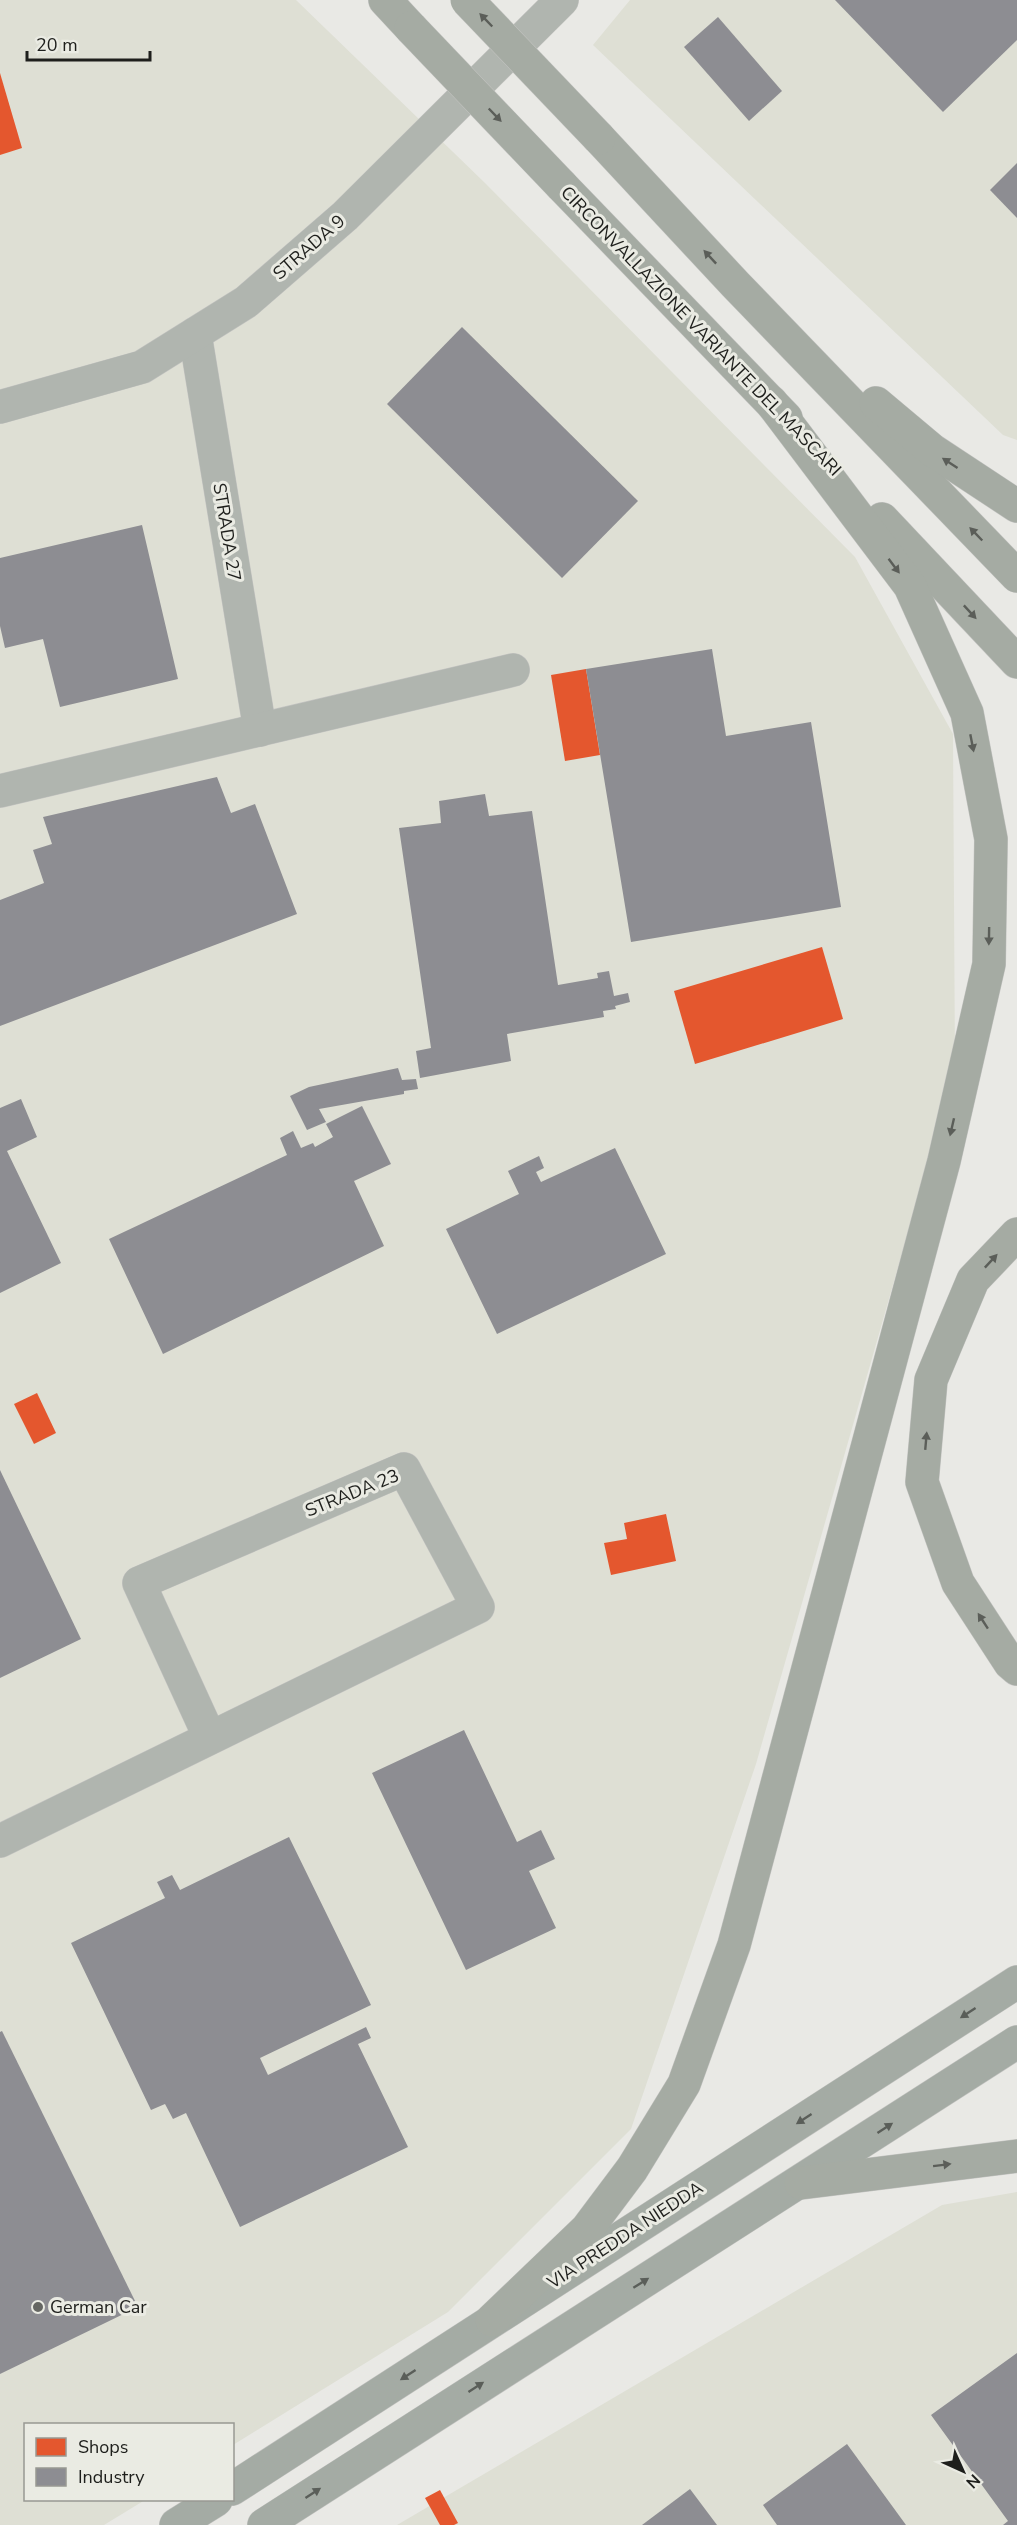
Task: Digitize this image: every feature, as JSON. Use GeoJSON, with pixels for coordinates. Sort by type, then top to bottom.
{"type":"FeatureCollection","features":[{"type":"Feature","properties":{"kind":"highway","name":"CIRCONVALLAZIONE VARIANTE DEL MASCARI"},"geometry":{"type":"LineString","coordinates":[[385,0],[1017,662]]}},
{"type":"Feature","properties":{"kind":"highway"},"geometry":{"type":"LineString","coordinates":[[467,0],[735,284],[1017,576]]}},
{"type":"Feature","properties":{"kind":"highway"},"geometry":{"type":"LineString","coordinates":[[735,284],[932,450],[1017,506]]}},
{"type":"Feature","properties":{"kind":"highway"},"geometry":{"type":"LineString","coordinates":[[492,2320],[587,2229],[632,2169],[684,2084],[737,1934],[944,1161],[989,964],[991,840],[967,713],[910,586],[771,402]]}},
{"type":"Feature","properties":{"kind":"highway"},"geometry":{"type":"LineString","coordinates":[[1017,1234],[973,1281],[931,1380],[922,1482],[958,1583],[1010,1663],[1017,1669]]}},
{"type":"Feature","properties":{"kind":"highway"},"geometry":{"type":"LineString","coordinates":[[801,2183],[1017,2156]]}},
{"type":"Feature","properties":{"kind":"main road","name":"VIA PREDDA NIEDDA"},"geometry":{"type":"LineString","coordinates":[[234,2488],[1017,1982]]}},
{"type":"Feature","properties":{"kind":"main road"},"geometry":{"type":"LineString","coordinates":[[264,2525],[518,2360],[801,2183],[1017,2042]]}},
{"type":"Feature","properties":{"kind":"main road"},"geometry":{"type":"LineString","coordinates":[[176,2525],[213,2501]]}},
{"type":"Feature","properties":{"kind":"street","name":"STRADA 9"},"geometry":{"type":"LineString","coordinates":[[0,407],[142,366],[246,302],[345,216],[562,0]]}},
{"type":"Feature","properties":{"kind":"street","name":"STRADA 27"},"geometry":{"type":"LineString","coordinates":[[195,334],[260,730]]}},
{"type":"Feature","properties":{"kind":"street"},"geometry":{"type":"LineString","coordinates":[[0,791],[513,670]]}},
{"type":"Feature","properties":{"kind":"street","name":"STRADA 23"},"geometry":{"type":"LineString","coordinates":[[0,1842],[477,1607],[404,1469],[139,1583],[210,1738]]}},
{"type":"Feature","properties":{"kind":"shaded area"},"geometry":{"type":"Polygon","coordinates":[[[0,0],[296,0],[484,182],[855,557],[953,734],[955,1068],[756,1764],[631,2129],[448,2312],[234,2444],[234,2423],[24,2423],[24,2501],[143,2501],[104,2525],[0,2525],[0,0]]]}},
{"type":"Feature","properties":{"kind":"shaded area"},"geometry":{"type":"Polygon","coordinates":[[[630,0],[1017,0],[1017,440],[1003,435],[593,45],[630,0]]]}},
{"type":"Feature","properties":{"kind":"shaded area"},"geometry":{"type":"Polygon","coordinates":[[[1017,2192],[1017,2525],[397,2525],[942,2205],[1017,2192]]]}},
{"type":"Feature","properties":{"kind":"building: Shops"},"geometry":{"type":"Polygon","coordinates":[[[0,73],[22,148],[0,155],[0,73]]]}},
{"type":"Feature","properties":{"kind":"building: Shops"},"geometry":{"type":"Polygon","coordinates":[[[586,669],[600,755],[565,761],[551,675],[586,669]]]}},
{"type":"Feature","properties":{"kind":"building: Shops"},"geometry":{"type":"Polygon","coordinates":[[[822,947],[843,1019],[695,1064],[674,991],[822,947]]]}},
{"type":"Feature","properties":{"kind":"building: Shops"},"geometry":{"type":"Polygon","coordinates":[[[37,1393],[56,1433],[34,1444],[14,1404],[37,1393]]]}},
{"type":"Feature","properties":{"kind":"building: Shops"},"geometry":{"type":"Polygon","coordinates":[[[666,1514],[676,1561],[611,1575],[604,1543],[627,1539],[624,1523],[666,1514]]]}},
{"type":"Feature","properties":{"kind":"building: Shops"},"geometry":{"type":"Polygon","coordinates":[[[440,2490],[458,2523],[454,2525],[440,2525],[425,2498],[440,2490]]]}},
{"type":"Feature","properties":{"kind":"building: Industry"},"geometry":{"type":"Polygon","coordinates":[[[835,0],[1017,0],[1017,40],[943,112],[835,0]]]}},
{"type":"Feature","properties":{"kind":"building: Industry"},"geometry":{"type":"Polygon","coordinates":[[[718,17],[782,91],[749,121],[684,47],[718,17]]]}},
{"type":"Feature","properties":{"kind":"building: Industry"},"geometry":{"type":"Polygon","coordinates":[[[1017,163],[1017,218],[990,190],[1017,163]]]}},
{"type":"Feature","properties":{"kind":"building: Industry"},"geometry":{"type":"Polygon","coordinates":[[[462,327],[638,501],[562,578],[387,404],[462,327]]]}},
{"type":"Feature","properties":{"kind":"building: Industry"},"geometry":{"type":"Polygon","coordinates":[[[142,525],[178,679],[60,707],[43,639],[5,648],[0,626],[0,558],[142,525]]]}},
{"type":"Feature","properties":{"kind":"building: Industry"},"geometry":{"type":"Polygon","coordinates":[[[712,649],[726,736],[811,722],[841,907],[631,942],[586,669],[712,649]]]}},
{"type":"Feature","properties":{"kind":"building: Industry"},"geometry":{"type":"Polygon","coordinates":[[[217,777],[231,813],[255,804],[297,914],[0,1026],[0,900],[44,883],[33,850],[52,844],[43,817],[217,777]]]}},
{"type":"Feature","properties":{"kind":"building: Industry"},"geometry":{"type":"Polygon","coordinates":[[[485,794],[489,816],[532,811],[558,985],[598,978],[597,973],[609,971],[614,996],[628,993],[630,1002],[615,1006],[616,1009],[603,1011],[604,1017],[507,1034],[511,1061],[420,1078],[416,1051],[431,1048],[399,828],[441,823],[439,801],[485,794]]]}},
{"type":"Feature","properties":{"kind":"building: Industry"},"geometry":{"type":"Polygon","coordinates":[[[398,1068],[402,1080],[416,1079],[418,1089],[404,1091],[404,1094],[319,1109],[326,1122],[307,1130],[290,1096],[309,1087],[398,1068]]]}},
{"type":"Feature","properties":{"kind":"building: Industry"},"geometry":{"type":"Polygon","coordinates":[[[21,1099],[37,1137],[7,1151],[61,1263],[0,1293],[0,1108],[21,1099]]]}},
{"type":"Feature","properties":{"kind":"building: Industry"},"geometry":{"type":"Polygon","coordinates":[[[362,1106],[391,1164],[354,1181],[384,1246],[163,1354],[109,1239],[287,1155],[280,1138],[293,1131],[301,1148],[313,1143],[315,1147],[333,1137],[326,1124],[362,1106]]]}},
{"type":"Feature","properties":{"kind":"building: Industry"},"geometry":{"type":"Polygon","coordinates":[[[615,1148],[666,1254],[497,1334],[446,1229],[519,1194],[508,1171],[539,1156],[544,1168],[536,1172],[541,1182],[615,1148]]]}},
{"type":"Feature","properties":{"kind":"building: Industry"},"geometry":{"type":"Polygon","coordinates":[[[0,1470],[81,1639],[0,1678],[0,1470]]]}},
{"type":"Feature","properties":{"kind":"building: Industry"},"geometry":{"type":"Polygon","coordinates":[[[464,1730],[517,1842],[541,1830],[555,1859],[529,1871],[556,1928],[466,1970],[372,1773],[464,1730]]]}},
{"type":"Feature","properties":{"kind":"building: Industry"},"geometry":{"type":"Polygon","coordinates":[[[289,1837],[371,2005],[260,2058],[268,2075],[366,2027],[371,2038],[358,2044],[408,2147],[240,2227],[186,2113],[173,2119],[165,2104],[151,2110],[71,1943],[165,1898],[157,1882],[172,1875],[180,1890],[289,1837]]]}},
{"type":"Feature","properties":{"kind":"building: Industry"},"geometry":{"type":"Polygon","coordinates":[[[2,2031],[138,2307],[0,2374],[0,2032],[2,2031]]]}},
{"type":"Feature","properties":{"kind":"building: Industry"},"geometry":{"type":"Polygon","coordinates":[[[1017,2353],[1017,2525],[1003,2525],[1008,2521],[931,2415],[1017,2353]]]}},
{"type":"Feature","properties":{"kind":"building: Industry"},"geometry":{"type":"Polygon","coordinates":[[[847,2444],[906,2525],[777,2525],[763,2505],[847,2444]]]}},
{"type":"Feature","properties":{"kind":"building: Industry"},"geometry":{"type":"Polygon","coordinates":[[[690,2489],[717,2525],[642,2525],[690,2489]]]}},
{"type":"Feature","properties":{"kind":"place","name":"German Car"},"geometry":{"type":"Point","coordinates":[38,2307]}}]}
